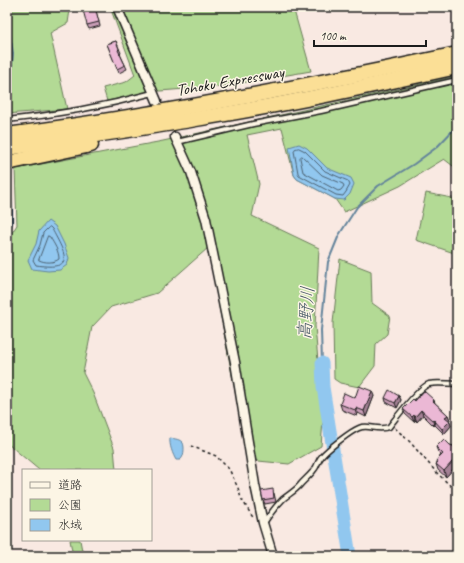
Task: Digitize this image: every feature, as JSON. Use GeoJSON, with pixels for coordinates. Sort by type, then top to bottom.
{"type":"FeatureCollection","features":[{"type":"Feature","properties":{"kind":"highway","name":"Tohoku Expressway"},"geometry":{"type":"LineString","coordinates":[[7,136],[198,106],[457,54]]}},
{"type":"Feature","properties":{"kind":"highway","name":"Tohoku Expressway"},"geometry":{"type":"LineString","coordinates":[[7,148],[197,119],[316,97],[457,67]]}},
{"type":"Feature","properties":{"kind":"highway"},"geometry":{"type":"LineString","coordinates":[[7,163],[100,143],[197,119]]}},
{"type":"Feature","properties":{"kind":"street"},"geometry":{"type":"LineString","coordinates":[[117,7],[155,97]]}},
{"type":"Feature","properties":{"kind":"street"},"geometry":{"type":"LineString","coordinates":[[176,140],[191,172],[206,219],[235,362],[255,485],[263,523],[273,556]]}},
{"type":"Feature","properties":{"kind":"lane"},"geometry":{"type":"LineString","coordinates":[[176,140],[321,111],[457,80]]}},
{"type":"Feature","properties":{"kind":"lane"},"geometry":{"type":"LineString","coordinates":[[7,120],[25,119],[155,97]]}},
{"type":"Feature","properties":{"kind":"lane"},"geometry":{"type":"LineString","coordinates":[[263,523],[275,507],[294,491],[313,471],[321,457],[354,430],[360,427],[375,429],[389,427],[420,390],[427,385],[441,383],[457,384]]}},
{"type":"Feature","properties":{"kind":"path"},"geometry":{"type":"LineString","coordinates":[[391,424],[457,492]]}},
{"type":"Feature","properties":{"kind":"path"},"geometry":{"type":"LineString","coordinates":[[191,446],[216,456],[229,468],[241,498],[252,516],[263,523]]}},
{"type":"Feature","properties":{"kind":"green space"},"geometry":{"type":"Polygon","coordinates":[[[7,7],[81,7],[70,10],[68,23],[50,33],[67,109],[7,114],[7,7]]]}},
{"type":"Feature","properties":{"kind":"green space"},"geometry":{"type":"Polygon","coordinates":[[[110,7],[293,7],[311,71],[223,86],[160,91],[107,101],[103,88],[126,82],[135,75],[110,7]]]}},
{"type":"Feature","properties":{"kind":"green space"},"geometry":{"type":"Polygon","coordinates":[[[457,76],[457,169],[444,159],[400,186],[344,212],[335,199],[297,179],[294,175],[282,128],[247,135],[259,184],[252,216],[319,248],[315,326],[323,420],[321,446],[289,464],[248,460],[208,248],[157,293],[111,307],[92,327],[83,373],[93,393],[114,448],[116,469],[38,469],[7,443],[7,240],[17,225],[15,169],[163,141],[457,76]]]}},
{"type":"Feature","properties":{"kind":"green space"},"geometry":{"type":"Polygon","coordinates":[[[426,193],[457,199],[457,254],[416,240],[426,193]]]}},
{"type":"Feature","properties":{"kind":"green space"},"geometry":{"type":"Polygon","coordinates":[[[340,259],[371,271],[372,303],[390,316],[387,334],[376,344],[375,366],[359,387],[340,383],[334,379],[333,323],[340,259]]]}},
{"type":"Feature","properties":{"kind":"green space"},"geometry":{"type":"Polygon","coordinates":[[[70,541],[80,541],[83,556],[73,556],[70,541]]]}},
{"type":"Feature","properties":{"kind":"water"},"geometry":{"type":"Polygon","coordinates":[[[299,144],[307,148],[327,168],[351,178],[354,184],[350,194],[344,200],[335,199],[297,179],[294,175],[289,147],[299,144]]]}},
{"type":"Feature","properties":{"kind":"water"},"geometry":{"type":"Polygon","coordinates":[[[48,221],[55,226],[64,244],[69,258],[67,265],[60,270],[48,271],[32,269],[28,260],[36,244],[39,231],[48,221]]]}},
{"type":"Feature","properties":{"kind":"water"},"geometry":{"type":"Polygon","coordinates":[[[170,438],[179,440],[183,443],[184,452],[180,460],[176,460],[171,447],[170,438]]]}},
{"type":"Feature","properties":{"kind":"building"},"geometry":{"type":"Polygon","coordinates":[[[95,7],[99,22],[87,25],[83,10],[95,7]]]}},
{"type":"Feature","properties":{"kind":"building"},"geometry":{"type":"Polygon","coordinates":[[[116,41],[118,50],[125,65],[117,69],[107,44],[116,41]]]}},
{"type":"Feature","properties":{"kind":"building"},"geometry":{"type":"Polygon","coordinates":[[[359,386],[372,391],[364,411],[356,408],[355,410],[340,404],[344,393],[355,398],[359,386]]]}},
{"type":"Feature","properties":{"kind":"building"},"geometry":{"type":"Polygon","coordinates":[[[389,390],[399,396],[395,403],[385,398],[389,390]]]}},
{"type":"Feature","properties":{"kind":"building"},"geometry":{"type":"Polygon","coordinates":[[[424,391],[448,415],[445,417],[450,421],[442,429],[434,420],[433,421],[421,410],[415,417],[414,415],[412,417],[403,409],[413,399],[415,401],[424,391]]]}},
{"type":"Feature","properties":{"kind":"building"},"geometry":{"type":"Polygon","coordinates":[[[444,439],[450,445],[456,447],[457,445],[457,463],[453,461],[444,471],[436,464],[438,462],[436,461],[443,454],[436,447],[444,439]]]}},
{"type":"Feature","properties":{"kind":"building"},"geometry":{"type":"Polygon","coordinates":[[[273,489],[274,498],[263,500],[261,491],[273,489]]]}},
{"type":"Feature","properties":{"kind":"waterway"},"geometry":{"type":"LineString","coordinates":[[7,26],[10,34],[13,54],[7,98]]}},
{"type":"Feature","properties":{"kind":"waterway","name":"高野川"},"geometry":{"type":"LineString","coordinates":[[322,363],[321,330],[328,262],[339,235],[357,207],[378,186],[414,164],[437,147],[457,126]]}},
{"type":"Feature","properties":{"kind":"waterway"},"geometry":{"type":"LineString","coordinates":[[7,233],[12,223],[10,185]]}},
{"type":"Feature","properties":{"kind":"waterway","name":"高野川"},"geometry":{"type":"LineString","coordinates":[[322,363],[323,387],[350,556]]}}]}
